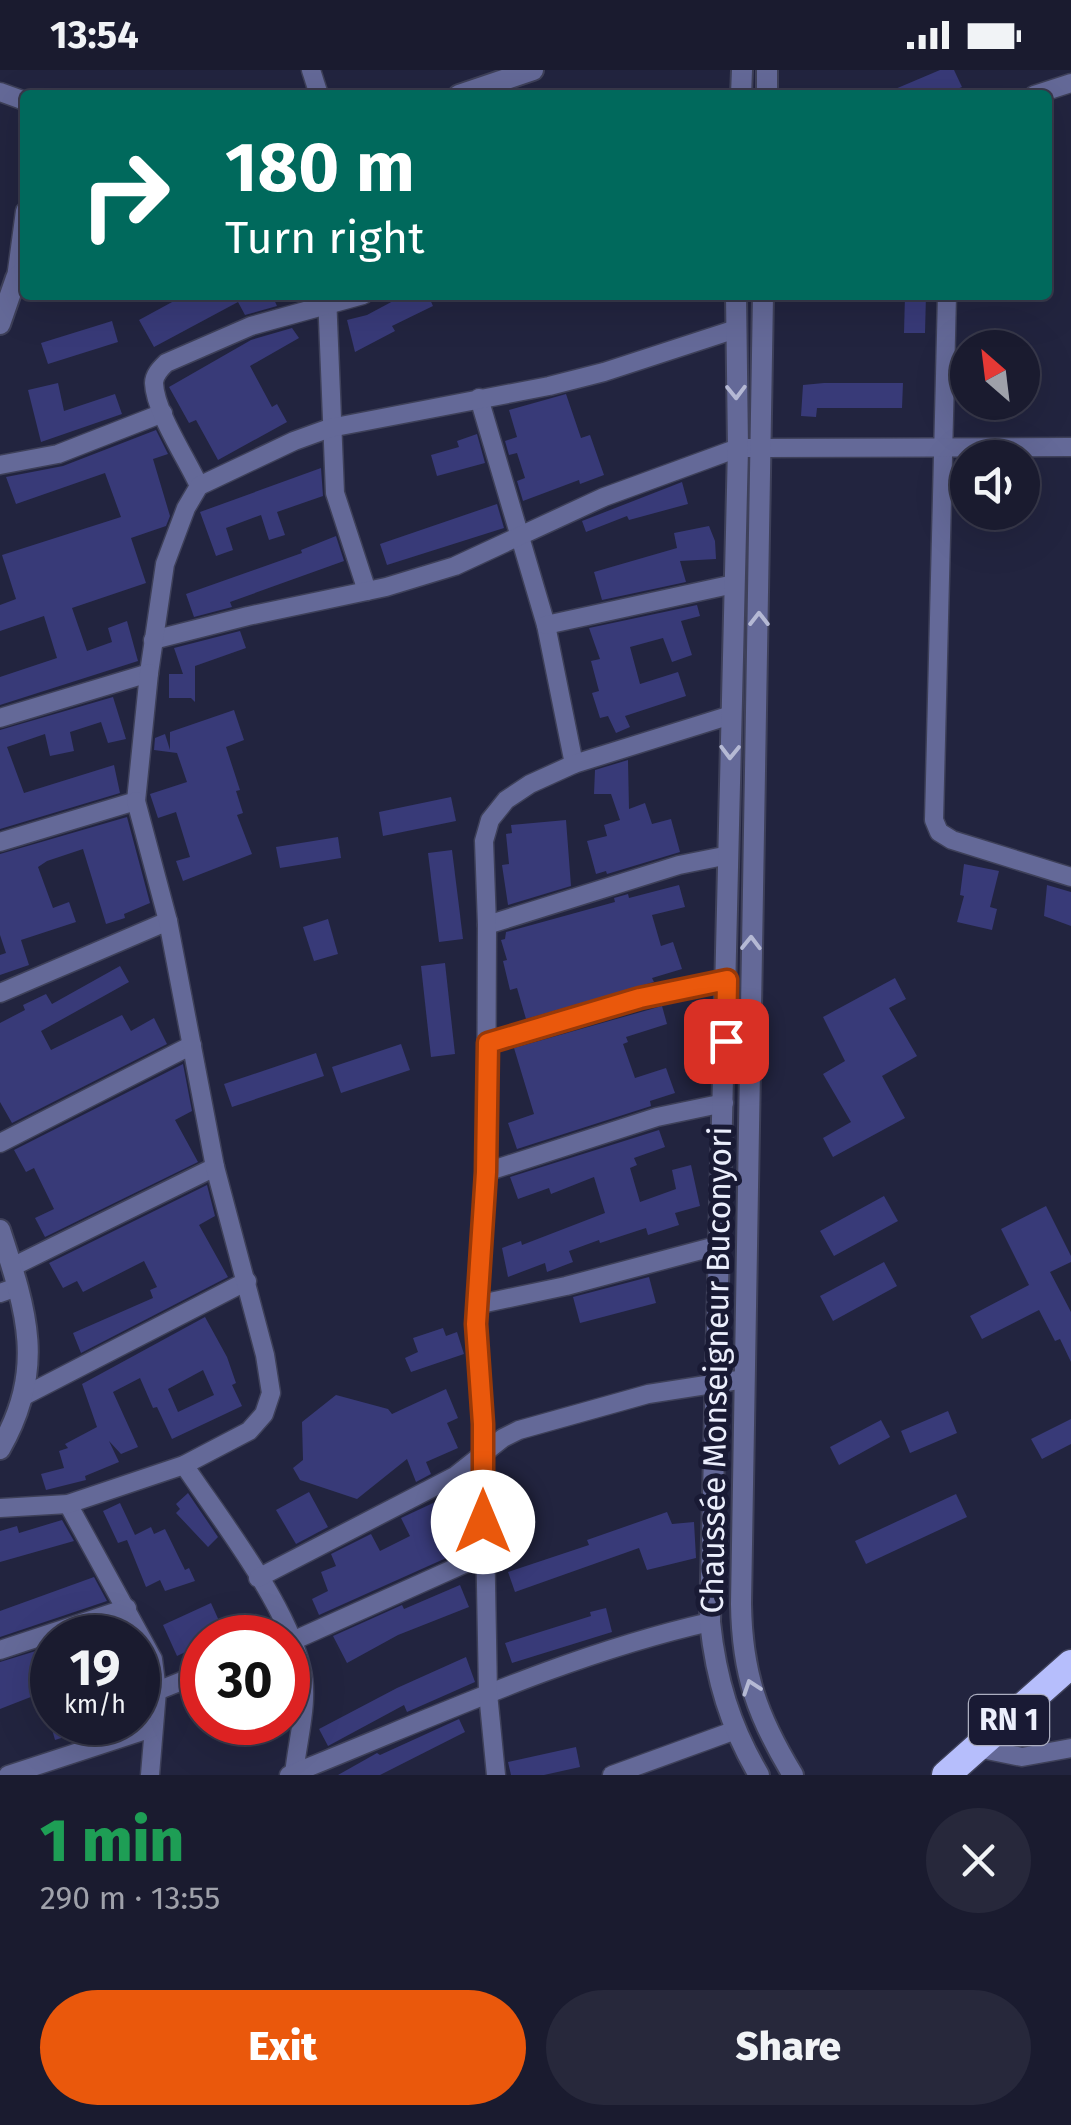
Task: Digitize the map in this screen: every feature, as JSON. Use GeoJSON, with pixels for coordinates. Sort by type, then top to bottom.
{"type":"FeatureCollection","features":[{"type":"Feature","properties":{"kind":"highway","name":"RN 1"},"geometry":{"type":"LineString","coordinates":[[946,1775],[1071,1664]]}},
{"type":"Feature","properties":{"kind":"street"},"geometry":{"type":"LineString","coordinates":[[474,90],[533,70]]}},
{"type":"Feature","properties":{"kind":"street"},"geometry":{"type":"LineString","coordinates":[[0,324],[20,274]]}},
{"type":"Feature","properties":{"kind":"street"},"geometry":{"type":"LineString","coordinates":[[199,486],[163,413],[154,382],[157,371],[251,326],[325,300]]}},
{"type":"Feature","properties":{"kind":"street"},"geometry":{"type":"LineString","coordinates":[[328,300],[335,494],[367,591]]}},
{"type":"Feature","properties":{"kind":"street","name":"Chaussée Monseigneur Buconyori"},"geometry":{"type":"LineString","coordinates":[[736,300],[759,654],[742,1638],[746,1675],[792,1775]]}},
{"type":"Feature","properties":{"kind":"street","name":"Chaussée Monseigneur Buconyori"},"geometry":{"type":"LineString","coordinates":[[759,1775],[734,1730],[714,1662],[710,1622],[734,584],[763,300]]}},
{"type":"Feature","properties":{"kind":"street"},"geometry":{"type":"LineString","coordinates":[[946,300],[934,820],[940,832],[952,840],[1071,877]]}},
{"type":"Feature","properties":{"kind":"street"},"geometry":{"type":"LineString","coordinates":[[0,1508],[68,1504],[184,1466],[249,1430],[264,1414],[271,1394],[266,1355],[215,1166],[168,921],[136,801],[152,640],[165,564],[186,508],[199,486],[330,428],[604,372],[736,329]]}},
{"type":"Feature","properties":{"kind":"street"},"geometry":{"type":"LineString","coordinates":[[479,398],[546,625],[574,764]]}},
{"type":"Feature","properties":{"kind":"street"},"geometry":{"type":"LineString","coordinates":[[0,465],[58,454],[163,413]]}},
{"type":"Feature","properties":{"kind":"street"},"geometry":{"type":"LineString","coordinates":[[152,640],[367,591],[455,566],[650,478],[748,447],[1071,447]]}},
{"type":"Feature","properties":{"kind":"street"},"geometry":{"type":"LineString","coordinates":[[546,625],[734,584]]}},
{"type":"Feature","properties":{"kind":"street"},"geometry":{"type":"LineString","coordinates":[[0,718],[149,673]]}},
{"type":"Feature","properties":{"kind":"street"},"geometry":{"type":"LineString","coordinates":[[496,1775],[488,1693],[476,1304],[486,1172],[484,841],[490,820],[506,800],[530,784],[574,764],[731,715]]}},
{"type":"Feature","properties":{"kind":"street"},"geometry":{"type":"LineString","coordinates":[[0,842],[136,801]]}},
{"type":"Feature","properties":{"kind":"street"},"geometry":{"type":"LineString","coordinates":[[487,925],[679,864],[728,856]]}},
{"type":"Feature","properties":{"kind":"street"},"geometry":{"type":"LineString","coordinates":[[0,993],[168,921]]}},
{"type":"Feature","properties":{"kind":"street"},"geometry":{"type":"LineString","coordinates":[[488,1043],[640,998],[727,980]]}},
{"type":"Feature","properties":{"kind":"street"},"geometry":{"type":"LineString","coordinates":[[0,1144],[192,1045]]}},
{"type":"Feature","properties":{"kind":"street"},"geometry":{"type":"LineString","coordinates":[[486,1172],[657,1117],[724,1102]]}},
{"type":"Feature","properties":{"kind":"street"},"geometry":{"type":"LineString","coordinates":[[10,1282],[215,1166]]}},
{"type":"Feature","properties":{"kind":"street"},"geometry":{"type":"LineString","coordinates":[[0,1230],[10,1282],[29,1337],[22,1396],[1,1445]]}},
{"type":"Feature","properties":{"kind":"street"},"geometry":{"type":"LineString","coordinates":[[476,1304],[566,1286],[720,1245]]}},
{"type":"Feature","properties":{"kind":"street"},"geometry":{"type":"LineString","coordinates":[[22,1396],[247,1281]]}},
{"type":"Feature","properties":{"kind":"street"},"geometry":{"type":"LineString","coordinates":[[258,1578],[455,1476],[483,1452],[519,1430],[648,1394],[745,1380]]}},
{"type":"Feature","properties":{"kind":"street"},"geometry":{"type":"LineString","coordinates":[[184,1466],[258,1578],[276,1615]]}},
{"type":"Feature","properties":{"kind":"street"},"geometry":{"type":"LineString","coordinates":[[68,1504],[131,1615]]}},
{"type":"Feature","properties":{"kind":"street"},"geometry":{"type":"LineString","coordinates":[[310,1633],[484,1555]]}},
{"type":"Feature","properties":{"kind":"street"},"geometry":{"type":"LineString","coordinates":[[0,1650],[127,1608]]}},
{"type":"Feature","properties":{"kind":"street"},"geometry":{"type":"LineString","coordinates":[[292,1774],[488,1693],[639,1640],[710,1622]]}},
{"type":"Feature","properties":{"kind":"street"},"geometry":{"type":"LineString","coordinates":[[612,1775],[734,1730]]}},
{"type":"Feature","properties":{"kind":"street"},"geometry":{"type":"LineString","coordinates":[[8,1775],[100,1745]]}},
{"type":"Feature","properties":{"kind":"street"},"geometry":{"type":"LineString","coordinates":[[150,1775],[151,1745]]}},
{"type":"Feature","properties":{"kind":"street"},"geometry":{"type":"LineString","coordinates":[[292,1774],[296,1745]]}},
{"type":"Feature","properties":{"kind":"street"},"geometry":{"type":"LineString","coordinates":[[977,1748],[1022,1757],[1071,1748]]}},
{"type":"Feature","properties":{"kind":"building"},"geometry":{"type":"Polygon","coordinates":[[[940,70],[954,70],[962,87],[955,90],[893,90],[940,70]]]}},
{"type":"Feature","properties":{"kind":"building"},"geometry":{"type":"Polygon","coordinates":[[[176,300],[274,300],[277,306],[245,315],[238,302],[154,347],[139,320],[176,300]]]}},
{"type":"Feature","properties":{"kind":"building"},"geometry":{"type":"Polygon","coordinates":[[[395,300],[430,300],[433,306],[392,326],[395,331],[355,352],[347,320],[367,315],[395,300]]]}},
{"type":"Feature","properties":{"kind":"building"},"geometry":{"type":"Polygon","coordinates":[[[905,300],[926,300],[925,333],[904,333],[905,300]]]}},
{"type":"Feature","properties":{"kind":"building"},"geometry":{"type":"Polygon","coordinates":[[[112,321],[118,342],[48,364],[41,343],[112,321]]]}},
{"type":"Feature","properties":{"kind":"building"},"geometry":{"type":"Polygon","coordinates":[[[292,328],[299,338],[250,366],[272,407],[277,404],[287,422],[218,460],[196,420],[189,423],[169,387],[251,340],[292,328]]]}},
{"type":"Feature","properties":{"kind":"building"},"geometry":{"type":"Polygon","coordinates":[[[58,383],[64,411],[115,394],[122,414],[41,442],[28,390],[58,383]]]}},
{"type":"Feature","properties":{"kind":"building"},"geometry":{"type":"Polygon","coordinates":[[[903,383],[902,408],[817,408],[816,417],[801,416],[803,385],[903,383]]]}},
{"type":"Feature","properties":{"kind":"building"},"geometry":{"type":"Polygon","coordinates":[[[566,394],[581,438],[590,435],[604,475],[523,501],[517,481],[525,478],[517,453],[509,455],[505,441],[517,437],[509,410],[566,394]]]}},
{"type":"Feature","properties":{"kind":"building"},"geometry":{"type":"Polygon","coordinates":[[[156,430],[168,454],[153,459],[170,516],[166,526],[131,538],[146,583],[72,608],[87,651],[112,642],[108,628],[127,621],[138,661],[0,705],[0,677],[57,658],[44,616],[0,631],[0,605],[16,599],[2,555],[121,517],[105,473],[16,504],[6,477],[63,466],[156,430]]]}},
{"type":"Feature","properties":{"kind":"building"},"geometry":{"type":"Polygon","coordinates":[[[477,434],[485,463],[437,476],[431,455],[459,447],[457,441],[477,434]]]}},
{"type":"Feature","properties":{"kind":"building"},"geometry":{"type":"Polygon","coordinates":[[[321,468],[323,496],[277,512],[285,535],[269,540],[261,515],[226,528],[233,550],[216,556],[200,512],[321,468]]]}},
{"type":"Feature","properties":{"kind":"building"},"geometry":{"type":"Polygon","coordinates":[[[682,482],[688,504],[629,520],[627,516],[586,532],[582,521],[682,482]]]}},
{"type":"Feature","properties":{"kind":"building"},"geometry":{"type":"Polygon","coordinates":[[[497,504],[504,528],[387,565],[380,544],[497,504]]]}},
{"type":"Feature","properties":{"kind":"building"},"geometry":{"type":"Polygon","coordinates":[[[709,526],[716,559],[680,561],[686,582],[602,600],[594,572],[677,548],[674,533],[709,526]]]}},
{"type":"Feature","properties":{"kind":"building"},"geometry":{"type":"Polygon","coordinates":[[[336,536],[344,561],[230,602],[232,607],[194,617],[186,594],[302,553],[301,550],[336,536]]]}},
{"type":"Feature","properties":{"kind":"building"},"geometry":{"type":"Polygon","coordinates":[[[697,605],[700,616],[681,621],[692,655],[672,662],[663,638],[630,647],[640,684],[678,672],[686,696],[625,716],[630,727],[616,733],[608,716],[600,718],[592,693],[599,691],[591,661],[600,659],[589,628],[697,605]]]}},
{"type":"Feature","properties":{"kind":"building"},"geometry":{"type":"Polygon","coordinates":[[[240,631],[246,648],[195,666],[195,702],[191,698],[169,698],[169,674],[183,674],[174,648],[240,631]]]}},
{"type":"Feature","properties":{"kind":"building"},"geometry":{"type":"Polygon","coordinates":[[[113,697],[126,739],[108,743],[101,722],[70,732],[74,751],[50,756],[45,734],[7,747],[24,793],[114,765],[120,793],[0,829],[0,730],[113,697]]]}},
{"type":"Feature","properties":{"kind":"building"},"geometry":{"type":"Polygon","coordinates":[[[234,710],[244,740],[226,747],[240,790],[236,791],[243,813],[237,815],[252,854],[183,881],[176,861],[190,857],[176,812],[158,818],[150,794],[187,782],[177,753],[154,750],[155,738],[165,734],[170,750],[170,732],[234,710]]]}},
{"type":"Feature","properties":{"kind":"building"},"geometry":{"type":"Polygon","coordinates":[[[628,760],[629,809],[645,803],[652,824],[671,819],[680,852],[596,874],[587,841],[607,836],[604,825],[620,820],[611,794],[594,794],[595,770],[628,760]]]}},
{"type":"Feature","properties":{"kind":"building"},"geometry":{"type":"Polygon","coordinates":[[[451,797],[456,821],[383,836],[379,812],[451,797]]]}},
{"type":"Feature","properties":{"kind":"building"},"geometry":{"type":"Polygon","coordinates":[[[127,817],[150,903],[106,924],[83,849],[47,861],[38,867],[53,908],[69,902],[76,922],[21,940],[29,965],[0,975],[0,955],[6,953],[0,935],[0,854],[127,817]]]}},
{"type":"Feature","properties":{"kind":"building"},"geometry":{"type":"Polygon","coordinates":[[[566,820],[571,886],[508,905],[502,865],[509,864],[506,834],[512,833],[511,825],[566,820]]]}},
{"type":"Feature","properties":{"kind":"building"},"geometry":{"type":"Polygon","coordinates":[[[338,837],[341,858],[280,868],[276,847],[338,837]]]}},
{"type":"Feature","properties":{"kind":"building"},"geometry":{"type":"Polygon","coordinates":[[[452,850],[463,939],[439,942],[428,853],[452,850]]]}},
{"type":"Feature","properties":{"kind":"building"},"geometry":{"type":"Polygon","coordinates":[[[964,864],[999,871],[990,907],[997,909],[992,930],[957,922],[964,896],[960,895],[964,864]]]}},
{"type":"Feature","properties":{"kind":"building"},"geometry":{"type":"Polygon","coordinates":[[[679,885],[685,907],[652,915],[661,946],[673,942],[682,969],[652,978],[654,982],[526,1019],[517,988],[510,990],[503,961],[507,960],[501,940],[506,932],[615,902],[614,898],[628,894],[629,898],[679,885]]]}},
{"type":"Feature","properties":{"kind":"building"},"geometry":{"type":"Polygon","coordinates":[[[1047,885],[1071,892],[1071,926],[1044,916],[1047,885]]]}},
{"type":"Feature","properties":{"kind":"building"},"geometry":{"type":"Polygon","coordinates":[[[328,919],[338,954],[314,961],[303,927],[328,919]]]}},
{"type":"Feature","properties":{"kind":"building"},"geometry":{"type":"Polygon","coordinates":[[[445,963],[455,1054],[431,1057],[421,966],[445,963]]]}},
{"type":"Feature","properties":{"kind":"building"},"geometry":{"type":"Polygon","coordinates":[[[120,966],[129,982],[41,1031],[51,1050],[122,1015],[131,1031],[154,1018],[167,1044],[12,1123],[0,1102],[0,1023],[46,994],[52,1004],[120,966]]]}},
{"type":"Feature","properties":{"kind":"building"},"geometry":{"type":"Polygon","coordinates":[[[895,978],[906,999],[889,1008],[917,1056],[882,1076],[905,1118],[833,1157],[823,1138],[851,1122],[823,1074],[845,1061],[823,1017],[895,978]]]}},
{"type":"Feature","properties":{"kind":"building"},"geometry":{"type":"Polygon","coordinates":[[[662,1006],[667,1024],[626,1037],[628,1042],[623,1044],[635,1078],[666,1068],[675,1093],[650,1101],[651,1106],[517,1149],[508,1123],[534,1114],[514,1048],[662,1006]]]}},
{"type":"Feature","properties":{"kind":"building"},"geometry":{"type":"Polygon","coordinates":[[[401,1044],[410,1070],[341,1093],[332,1067],[401,1044]]]}},
{"type":"Feature","properties":{"kind":"building"},"geometry":{"type":"Polygon","coordinates":[[[316,1053],[324,1076],[232,1107],[224,1084],[316,1053]]]}},
{"type":"Feature","properties":{"kind":"building"},"geometry":{"type":"Polygon","coordinates":[[[183,1064],[192,1111],[175,1120],[198,1162],[45,1237],[35,1218],[54,1209],[34,1168],[26,1172],[14,1150],[183,1064]]]}},
{"type":"Feature","properties":{"kind":"building"},"geometry":{"type":"Polygon","coordinates":[[[659,1130],[665,1147],[634,1158],[637,1165],[630,1168],[640,1202],[676,1189],[672,1170],[691,1165],[700,1206],[675,1213],[679,1225],[648,1235],[646,1228],[600,1243],[599,1240],[569,1251],[573,1262],[547,1272],[545,1263],[508,1277],[502,1248],[521,1241],[522,1245],[605,1213],[594,1177],[551,1194],[549,1188],[518,1199],[510,1177],[659,1130]]]}},
{"type":"Feature","properties":{"kind":"building"},"geometry":{"type":"Polygon","coordinates":[[[207,1185],[215,1216],[199,1225],[228,1277],[81,1353],[73,1333],[153,1298],[150,1290],[157,1287],[144,1261],[83,1292],[77,1281],[63,1288],[49,1263],[207,1185]]]}},
{"type":"Feature","properties":{"kind":"building"},"geometry":{"type":"Polygon","coordinates":[[[884,1196],[898,1221],[834,1256],[820,1231],[884,1196]]]}},
{"type":"Feature","properties":{"kind":"building"},"geometry":{"type":"Polygon","coordinates":[[[1046,1206],[1071,1256],[1071,1262],[1050,1272],[1071,1312],[1071,1362],[1039,1310],[982,1339],[970,1316],[1029,1285],[1001,1229],[1046,1206]]]}},
{"type":"Feature","properties":{"kind":"building"},"geometry":{"type":"Polygon","coordinates":[[[884,1262],[897,1286],[833,1321],[820,1296],[884,1262]]]}},
{"type":"Feature","properties":{"kind":"building"},"geometry":{"type":"Polygon","coordinates":[[[649,1277],[656,1303],[580,1323],[573,1297],[649,1277]]]}},
{"type":"Feature","properties":{"kind":"building"},"geometry":{"type":"Polygon","coordinates":[[[205,1317],[227,1357],[236,1383],[232,1385],[242,1406],[172,1439],[140,1378],[113,1392],[138,1447],[121,1454],[109,1441],[119,1462],[85,1476],[86,1480],[46,1490],[41,1474],[64,1468],[59,1451],[97,1427],[82,1384],[205,1317]],[[203,1370],[168,1389],[178,1412],[214,1395],[203,1370]]]}},
{"type":"Feature","properties":{"kind":"building"},"geometry":{"type":"Polygon","coordinates":[[[443,1328],[446,1336],[457,1332],[464,1354],[411,1372],[405,1358],[418,1352],[413,1338],[443,1328]]]}},
{"type":"Feature","properties":{"kind":"building"},"geometry":{"type":"Polygon","coordinates":[[[446,1389],[458,1418],[447,1423],[458,1448],[426,1462],[431,1474],[416,1482],[407,1459],[357,1499],[300,1480],[293,1468],[303,1460],[302,1422],[336,1395],[388,1409],[392,1414],[446,1389]]]}},
{"type":"Feature","properties":{"kind":"building"},"geometry":{"type":"Polygon","coordinates":[[[948,1411],[957,1433],[910,1453],[901,1431],[948,1411]]]}},
{"type":"Feature","properties":{"kind":"building"},"geometry":{"type":"Polygon","coordinates":[[[1071,1419],[1071,1444],[1042,1459],[1031,1439],[1071,1419]]]}},
{"type":"Feature","properties":{"kind":"building"},"geometry":{"type":"Polygon","coordinates":[[[881,1420],[890,1437],[839,1465],[830,1447],[881,1420]]]}},
{"type":"Feature","properties":{"kind":"building"},"geometry":{"type":"Polygon","coordinates":[[[309,1492],[328,1527],[296,1544],[276,1510],[309,1492]]]}},
{"type":"Feature","properties":{"kind":"building"},"geometry":{"type":"Polygon","coordinates":[[[188,1493],[218,1537],[208,1547],[176,1513],[180,1509],[176,1504],[188,1493]]]}},
{"type":"Feature","properties":{"kind":"building"},"geometry":{"type":"Polygon","coordinates":[[[956,1494],[967,1517],[866,1564],[855,1541],[956,1494]]]}},
{"type":"Feature","properties":{"kind":"building"},"geometry":{"type":"Polygon","coordinates":[[[448,1496],[450,1501],[457,1498],[467,1517],[460,1520],[473,1546],[319,1615],[312,1599],[328,1591],[321,1572],[336,1566],[331,1554],[371,1534],[380,1551],[410,1536],[401,1518],[448,1496]]]}},
{"type":"Feature","properties":{"kind":"building"},"geometry":{"type":"Polygon","coordinates":[[[120,1503],[135,1535],[151,1527],[154,1534],[165,1529],[185,1570],[189,1568],[195,1581],[165,1591],[160,1580],[146,1587],[127,1540],[118,1543],[103,1511],[120,1503]]]}},
{"type":"Feature","properties":{"kind":"building"},"geometry":{"type":"Polygon","coordinates":[[[667,1512],[672,1524],[694,1522],[696,1558],[647,1570],[639,1548],[515,1592],[508,1572],[589,1545],[587,1540],[667,1512]]]}},
{"type":"Feature","properties":{"kind":"building"},"geometry":{"type":"Polygon","coordinates":[[[62,1520],[74,1541],[0,1562],[0,1531],[17,1526],[19,1533],[62,1520]]]}},
{"type":"Feature","properties":{"kind":"building"},"geometry":{"type":"Polygon","coordinates":[[[94,1577],[107,1601],[65,1615],[30,1615],[30,1627],[0,1637],[0,1611],[94,1577]]]}},
{"type":"Feature","properties":{"kind":"building"},"geometry":{"type":"Polygon","coordinates":[[[460,1585],[469,1607],[398,1635],[347,1663],[333,1636],[402,1605],[404,1609],[460,1585]]]}},
{"type":"Feature","properties":{"kind":"building"},"geometry":{"type":"Polygon","coordinates":[[[211,1603],[216,1615],[185,1615],[211,1603]]]}},
{"type":"Feature","properties":{"kind":"building"},"geometry":{"type":"Polygon","coordinates":[[[606,1608],[612,1632],[512,1663],[505,1643],[606,1608]]]}},
{"type":"Feature","properties":{"kind":"building"},"geometry":{"type":"Polygon","coordinates":[[[180,1617],[180,1655],[177,1656],[163,1625],[180,1617]]]}},
{"type":"Feature","properties":{"kind":"building"},"geometry":{"type":"Polygon","coordinates":[[[30,1653],[30,1697],[0,1709],[0,1662],[30,1653]]]}},
{"type":"Feature","properties":{"kind":"building"},"geometry":{"type":"Polygon","coordinates":[[[466,1657],[475,1682],[407,1712],[404,1705],[328,1746],[319,1729],[466,1657]]]}},
{"type":"Feature","properties":{"kind":"building"},"geometry":{"type":"Polygon","coordinates":[[[459,1719],[465,1732],[380,1775],[338,1775],[377,1753],[459,1719]]]}},
{"type":"Feature","properties":{"kind":"building"},"geometry":{"type":"Polygon","coordinates":[[[576,1747],[580,1767],[544,1775],[511,1775],[508,1762],[576,1747]]]}},
{"type":"Feature","properties":{"kind":"route"},"geometry":{"type":"LineString","coordinates":[[483,1522],[483,1424],[476,1304],[486,1172],[488,1043],[640,998],[727,980],[726,1041]]}}]}
